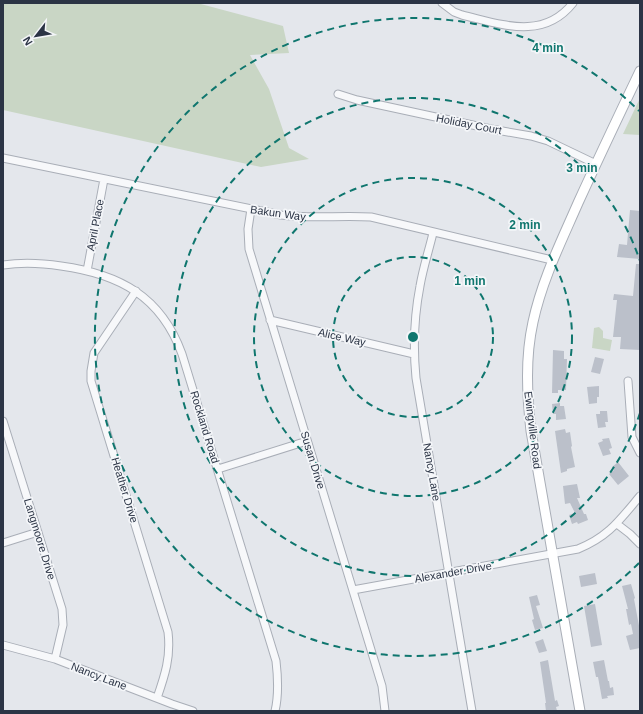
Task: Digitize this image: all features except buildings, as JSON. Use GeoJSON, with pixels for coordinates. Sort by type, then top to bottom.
{"type":"FeatureCollection","features":[{"type":"Feature","properties":{"kind":"main road","name":"Ewingville Road"},"geometry":{"type":"LineString","coordinates":[[580,711],[531,431],[527,385],[529,349],[538,303],[552,260],[640,71]]}},
{"type":"Feature","properties":{"kind":"street"},"geometry":{"type":"LineString","coordinates":[[442,3],[447,8],[462,15],[513,27],[524,28],[544,24],[554,20],[573,3]]}},
{"type":"Feature","properties":{"kind":"street","name":"Holiday Court"},"geometry":{"type":"LineString","coordinates":[[338,94],[357,100],[491,129],[531,136],[548,141],[596,164]]}},
{"type":"Feature","properties":{"kind":"street","name":"Bakun Way"},"geometry":{"type":"LineString","coordinates":[[3,158],[296,217],[371,217],[433,233],[552,260]]}},
{"type":"Feature","properties":{"kind":"street","name":"April Place"},"geometry":{"type":"LineString","coordinates":[[87,271],[104,179]]}},
{"type":"Feature","properties":{"kind":"street","name":"Susan Drive"},"geometry":{"type":"LineString","coordinates":[[251,209],[248,229],[249,249],[382,686],[384,711]]}},
{"type":"Feature","properties":{"kind":"street","name":"Nancy Lane"},"geometry":{"type":"LineString","coordinates":[[433,233],[420,285],[415,318],[414,354],[416,378],[472,711]]}},
{"type":"Feature","properties":{"kind":"street","name":"Rockland Road"},"geometry":{"type":"LineString","coordinates":[[3,265],[26,263],[48,264],[87,271],[114,279],[136,291],[156,308],[171,329],[178,342],[276,661],[278,690],[275,711]]}},
{"type":"Feature","properties":{"kind":"street","name":"Heather Drive"},"geometry":{"type":"LineString","coordinates":[[136,291],[97,347],[92,362],[91,371],[92,381],[168,632],[170,648],[168,665],[157,698]]}},
{"type":"Feature","properties":{"kind":"street","name":"Alice Way"},"geometry":{"type":"LineString","coordinates":[[270,320],[414,354]]}},
{"type":"Feature","properties":{"kind":"street"},"geometry":{"type":"LineString","coordinates":[[628,381],[632,437],[640,453]]}},
{"type":"Feature","properties":{"kind":"street","name":"Langmoore Drive"},"geometry":{"type":"LineString","coordinates":[[3,421],[62,609],[63,625],[55,659]]}},
{"type":"Feature","properties":{"kind":"street"},"geometry":{"type":"LineString","coordinates":[[218,469],[307,441]]}},
{"type":"Feature","properties":{"kind":"street","name":"Alexander Drive"},"geometry":{"type":"LineString","coordinates":[[352,590],[553,555],[578,549],[591,544],[611,530],[640,496]]}},
{"type":"Feature","properties":{"kind":"street"},"geometry":{"type":"LineString","coordinates":[[617,524],[640,544]]}},
{"type":"Feature","properties":{"kind":"street"},"geometry":{"type":"LineString","coordinates":[[3,543],[38,532]]}},
{"type":"Feature","properties":{"kind":"street","name":"Nancy Lane"},"geometry":{"type":"LineString","coordinates":[[3,645],[55,659],[193,711]]}},
{"type":"Feature","properties":{"kind":"green space"},"geometry":{"type":"Polygon","coordinates":[[[3,3],[197,3],[283,26],[289,53],[250,55],[269,89],[289,148],[309,159],[261,167],[3,110],[3,3]]]}},
{"type":"Feature","properties":{"kind":"green space"},"geometry":{"type":"Polygon","coordinates":[[[640,98],[640,135],[623,134],[640,98]]]}},
{"type":"Feature","properties":{"kind":"green space"},"geometry":{"type":"Polygon","coordinates":[[[599,327],[603,331],[603,338],[612,340],[610,351],[592,348],[594,328],[599,327]]]}}]}
